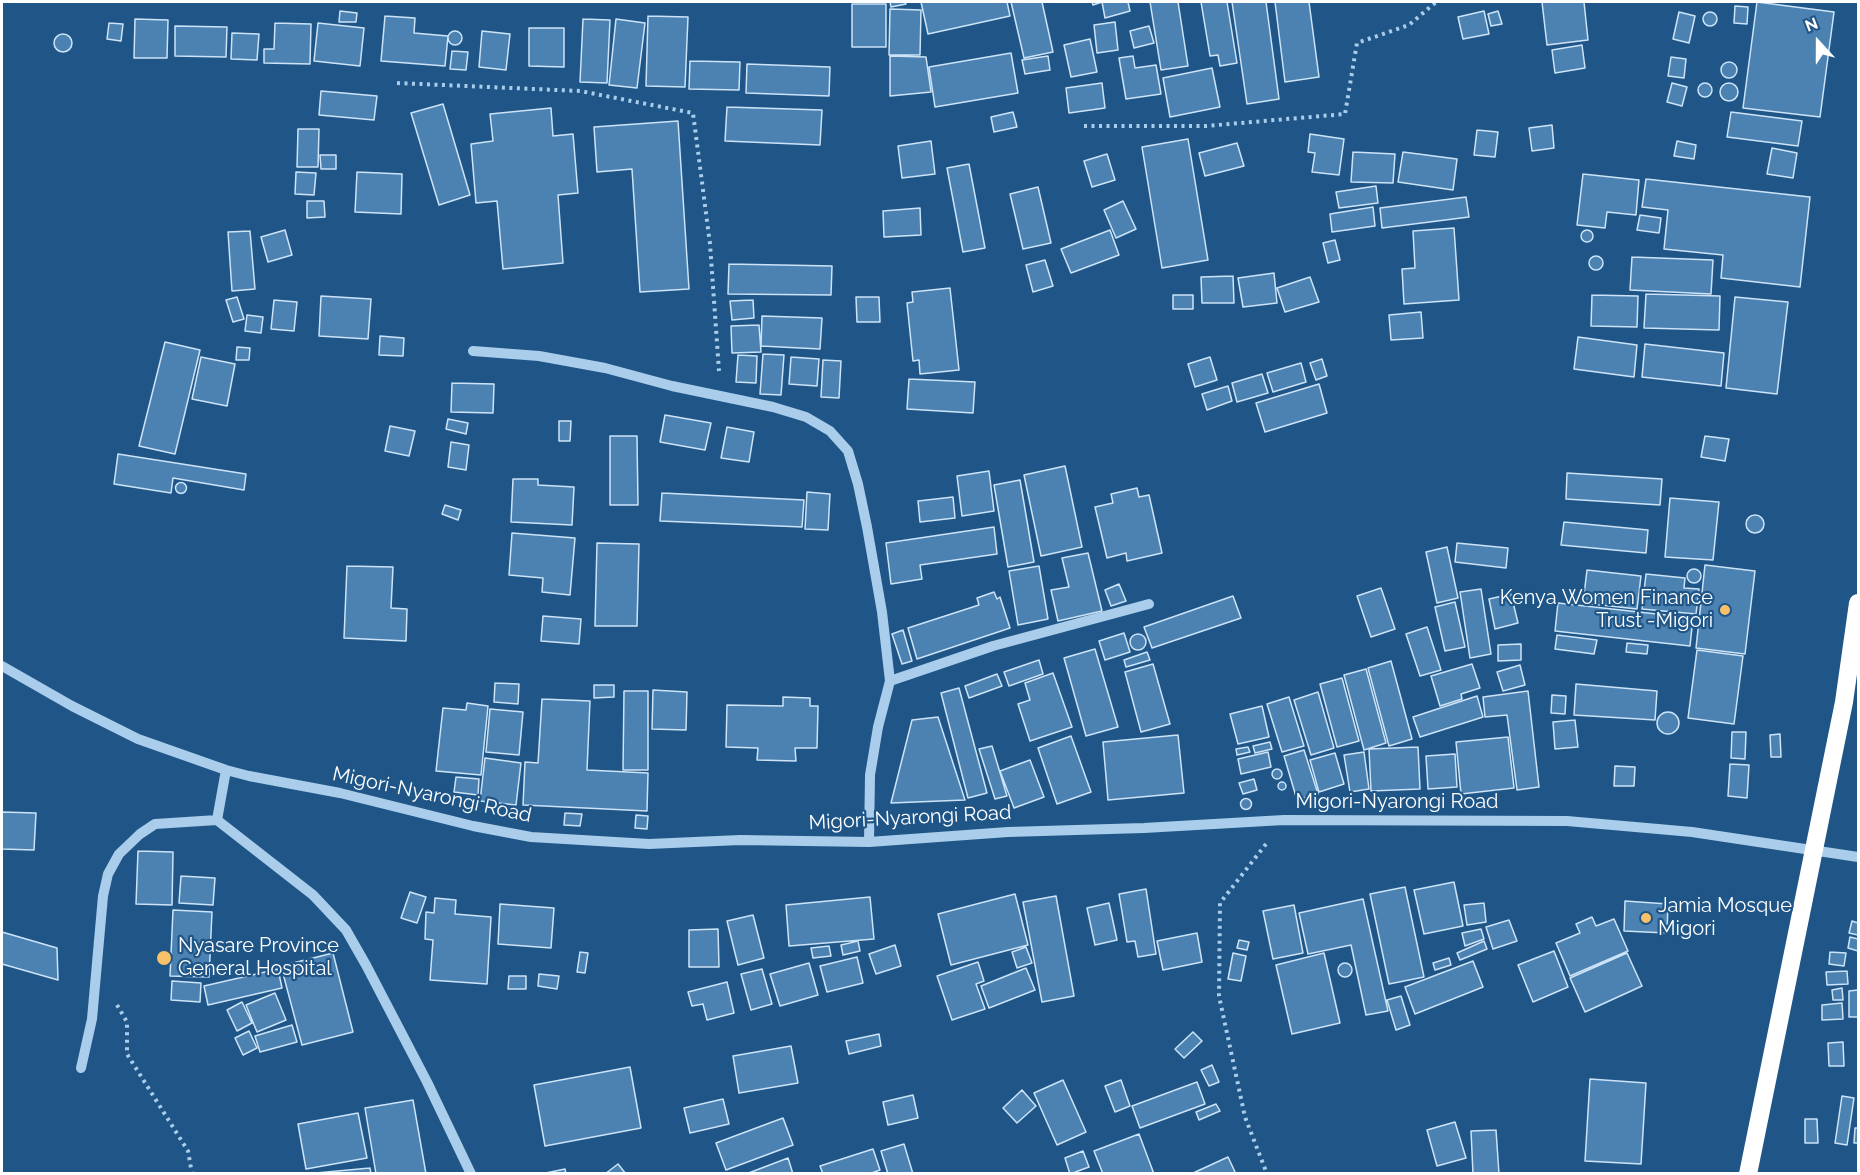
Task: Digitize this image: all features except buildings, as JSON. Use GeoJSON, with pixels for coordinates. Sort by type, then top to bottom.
{"type":"FeatureCollection","features":[{"type":"Feature","properties":{"kind":"highway"},"geometry":{"type":"LineString","coordinates":[[1748,1173],[1844,702],[1858,603]]}},
{"type":"Feature","properties":{"kind":"street"},"geometry":{"type":"LineString","coordinates":[[473,351],[539,356],[605,368],[806,417],[830,431],[848,451],[867,527],[882,612],[890,681],[878,727],[870,775],[868,842]]}},
{"type":"Feature","properties":{"kind":"street"},"geometry":{"type":"LineString","coordinates":[[890,681],[993,646],[1149,604]]}},
{"type":"Feature","properties":{"kind":"street","name":"Migori-Nyarongi Road"},"geometry":{"type":"LineString","coordinates":[[2,666],[72,706],[138,739],[226,770],[340,793],[473,826],[531,837],[649,844],[740,840],[868,842],[1008,832],[1144,828],[1284,820],[1567,821],[1692,832],[1858,857]]}},
{"type":"Feature","properties":{"kind":"street"},"geometry":{"type":"LineString","coordinates":[[217,820],[226,770]]}},
{"type":"Feature","properties":{"kind":"street"},"geometry":{"type":"LineString","coordinates":[[81,1068],[92,1019],[103,896],[108,874],[119,854],[140,834],[155,824],[217,820],[314,895],[346,930],[427,1082],[471,1173]]}},
{"type":"Feature","properties":{"kind":"path"},"geometry":{"type":"LineString","coordinates":[[1084,126],[1206,126],[1345,114],[1357,43],[1409,25],[1436,2]]}},
{"type":"Feature","properties":{"kind":"path"},"geometry":{"type":"LineString","coordinates":[[397,83],[580,91],[693,113],[710,244],[720,396]]}},
{"type":"Feature","properties":{"kind":"path"},"geometry":{"type":"LineString","coordinates":[[1267,1173],[1245,1117],[1220,996],[1220,903],[1284,820]]}},
{"type":"Feature","properties":{"kind":"path"},"geometry":{"type":"LineString","coordinates":[[97,970],[127,1022],[126,1054],[188,1151],[192,1173]]}},
{"type":"Feature","properties":{"kind":"place","name":"Kenya Women Finance Trust -Migori"},"geometry":{"type":"Point","coordinates":[1725,610]}},
{"type":"Feature","properties":{"kind":"place","name":"Jamia Mosque Migori"},"geometry":{"type":"Point","coordinates":[1646,918]}},
{"type":"Feature","properties":{"kind":"place","name":"Nyasare Province General Hospital"},"geometry":{"type":"Point","coordinates":[164,958]}}]}
